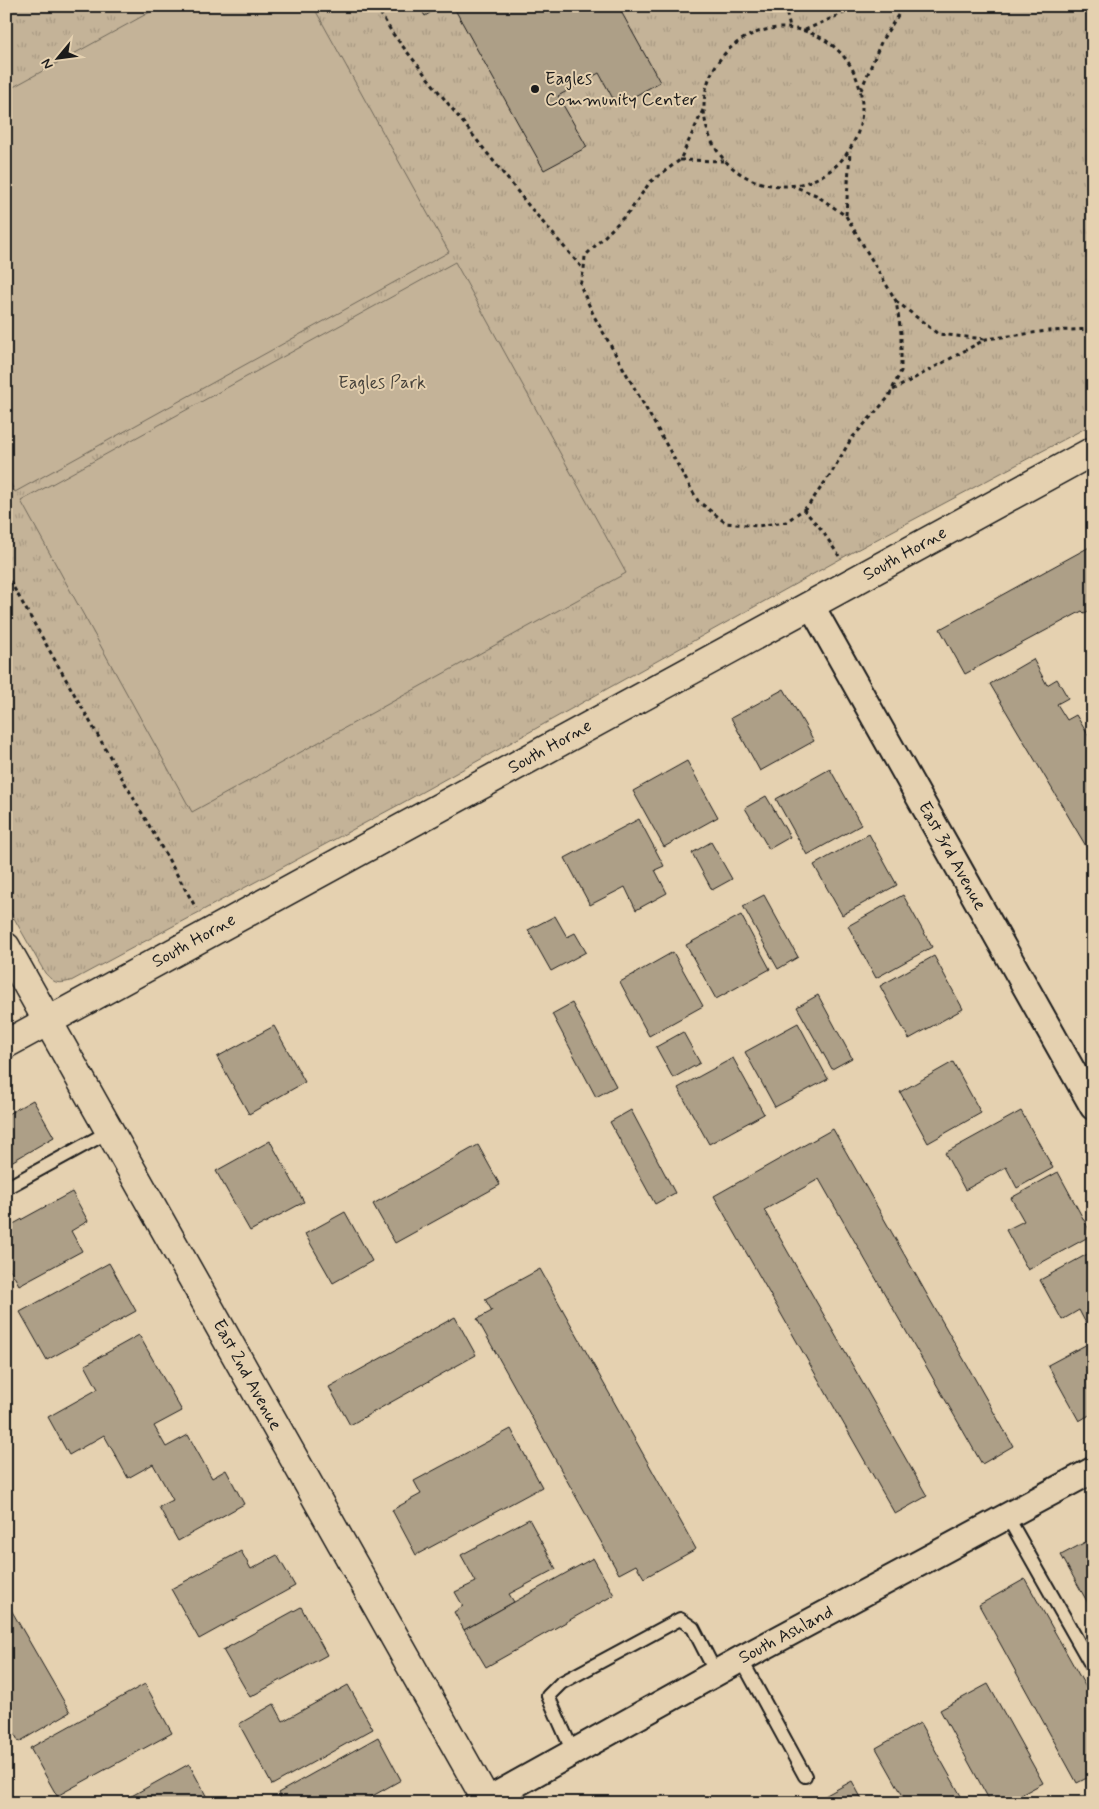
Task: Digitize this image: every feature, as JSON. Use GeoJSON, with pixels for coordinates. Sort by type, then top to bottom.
{"type":"FeatureCollection","features":[{"type":"Feature","properties":{"kind":"street","name":"South Horne"},"geometry":{"type":"LineString","coordinates":[[6,1044],[1093,450]]}},
{"type":"Feature","properties":{"kind":"street","name":"East 3rd Avenue"},"geometry":{"type":"LineString","coordinates":[[811,605],[1093,1107]]}},
{"type":"Feature","properties":{"kind":"street","name":"East 2nd Avenue"},"geometry":{"type":"LineString","coordinates":[[6,947],[486,1802]]}},
{"type":"Feature","properties":{"kind":"street","name":"South Ashland"},"geometry":{"type":"LineString","coordinates":[[486,1802],[741,1659],[1093,1470]]}},
{"type":"Feature","properties":{"kind":"lane"},"geometry":{"type":"LineString","coordinates":[[6,1188],[110,1130]]}},
{"type":"Feature","properties":{"kind":"lane"},"geometry":{"type":"LineString","coordinates":[[1007,1516],[1093,1668]]}},
{"type":"Feature","properties":{"kind":"lane"},"geometry":{"type":"LineString","coordinates":[[573,1752],[548,1696],[561,1683],[680,1619],[693,1628],[716,1673]]}},
{"type":"Feature","properties":{"kind":"lane"},"geometry":{"type":"LineString","coordinates":[[741,1659],[805,1776]]}},
{"type":"Feature","properties":{"kind":"path"},"geometry":{"type":"LineString","coordinates":[[376,6],[405,50],[529,206],[584,270]]}},
{"type":"Feature","properties":{"kind":"path"},"geometry":{"type":"LineString","coordinates":[[785,6],[790,28]]}},
{"type":"Feature","properties":{"kind":"path"},"geometry":{"type":"LineString","coordinates":[[805,30],[855,8],[903,7]]}},
{"type":"Feature","properties":{"kind":"path"},"geometry":{"type":"LineString","coordinates":[[860,91],[882,40],[903,7]]}},
{"type":"Feature","properties":{"kind":"path"},"geometry":{"type":"LineString","coordinates":[[790,28],[805,30],[823,38],[839,51],[852,67],[860,91],[862,106],[860,126],[850,149],[842,160],[828,173],[812,181],[793,186],[775,186],[756,182],[740,174],[725,161],[710,138],[703,110],[705,92],[710,75],[719,58],[748,35],[765,29],[790,28]]}},
{"type":"Feature","properties":{"kind":"path"},"geometry":{"type":"LineString","coordinates":[[703,110],[680,160],[650,182],[630,211],[584,256],[584,270],[580,285],[594,316],[698,501],[726,523],[757,526],[786,522],[808,506],[832,472],[851,439],[888,398],[901,371],[901,333],[896,301]]}},
{"type":"Feature","properties":{"kind":"path"},"geometry":{"type":"LineString","coordinates":[[846,216],[850,149]]}},
{"type":"Feature","properties":{"kind":"path"},"geometry":{"type":"LineString","coordinates":[[680,160],[725,161]]}},
{"type":"Feature","properties":{"kind":"path"},"geometry":{"type":"LineString","coordinates":[[793,186],[816,195],[846,216],[896,301],[938,334],[986,339],[1048,331],[1093,329]]}},
{"type":"Feature","properties":{"kind":"path"},"geometry":{"type":"LineString","coordinates":[[892,390],[986,339]]}},
{"type":"Feature","properties":{"kind":"path"},"geometry":{"type":"LineString","coordinates":[[803,509],[821,529],[854,581]]}},
{"type":"Feature","properties":{"kind":"path"},"geometry":{"type":"LineString","coordinates":[[6,574],[210,932]]}},
{"type":"Feature","properties":{"kind":"green space","name":"Eagles Park"},"geometry":{"type":"Polygon","coordinates":[[[6,6],[1093,6],[1093,424],[851,553],[404,802],[71,981],[56,982],[45,973],[6,904],[6,6]]]}},
{"type":"Feature","properties":{"kind":"green space"},"geometry":{"type":"Polygon","coordinates":[[[161,6],[313,6],[449,252],[15,492],[6,475],[6,91],[161,6]]]}},
{"type":"Feature","properties":{"kind":"green space"},"geometry":{"type":"Polygon","coordinates":[[[455,262],[626,573],[192,812],[21,501],[455,262]]]}},
{"type":"Feature","properties":{"kind":"building"},"geometry":{"type":"Polygon","coordinates":[[[419,6],[441,6],[425,16],[419,6]]]}},
{"type":"Feature","properties":{"kind":"building","name":"Eagles Community Center"},"geometry":{"type":"Polygon","coordinates":[[[453,6],[618,6],[660,82],[617,106],[599,73],[558,96],[587,147],[544,170],[453,6]]]}},
{"type":"Feature","properties":{"kind":"building"},"geometry":{"type":"Polygon","coordinates":[[[1093,545],[1093,609],[1084,613],[1082,611],[965,674],[940,629],[1093,545]]]}},
{"type":"Feature","properties":{"kind":"building"},"geometry":{"type":"Polygon","coordinates":[[[1033,659],[1047,685],[1057,679],[1068,698],[1057,704],[1067,720],[1076,715],[1093,743],[1093,858],[990,684],[1033,659]]]}},
{"type":"Feature","properties":{"kind":"building"},"geometry":{"type":"Polygon","coordinates":[[[784,689],[814,741],[760,771],[731,718],[784,689]]]}},
{"type":"Feature","properties":{"kind":"building"},"geometry":{"type":"Polygon","coordinates":[[[687,761],[718,817],[664,847],[633,791],[687,761]]]}},
{"type":"Feature","properties":{"kind":"building"},"geometry":{"type":"Polygon","coordinates":[[[830,769],[861,825],[807,855],[776,799],[830,769]]]}},
{"type":"Feature","properties":{"kind":"building"},"geometry":{"type":"Polygon","coordinates":[[[766,796],[790,837],[769,849],[745,808],[766,796]]]}},
{"type":"Feature","properties":{"kind":"building"},"geometry":{"type":"Polygon","coordinates":[[[639,819],[664,866],[655,870],[667,893],[636,910],[625,887],[590,905],[565,858],[639,819]]]}},
{"type":"Feature","properties":{"kind":"building"},"geometry":{"type":"Polygon","coordinates":[[[869,834],[897,885],[842,915],[814,865],[869,834]]]}},
{"type":"Feature","properties":{"kind":"building"},"geometry":{"type":"Polygon","coordinates":[[[711,842],[732,879],[712,890],[692,853],[711,842]]]}},
{"type":"Feature","properties":{"kind":"building"},"geometry":{"type":"Polygon","coordinates":[[[764,895],[798,957],[778,969],[743,906],[764,895]]]}},
{"type":"Feature","properties":{"kind":"building"},"geometry":{"type":"Polygon","coordinates":[[[903,895],[932,947],[876,978],[848,926],[903,895]]]}},
{"type":"Feature","properties":{"kind":"building"},"geometry":{"type":"Polygon","coordinates":[[[741,915],[770,969],[716,999],[686,945],[741,915]]]}},
{"type":"Feature","properties":{"kind":"building"},"geometry":{"type":"Polygon","coordinates":[[[555,916],[567,937],[575,933],[586,952],[551,971],[528,930],[555,916]]]}},
{"type":"Feature","properties":{"kind":"building"},"geometry":{"type":"Polygon","coordinates":[[[673,952],[703,1006],[649,1036],[620,982],[673,952]]]}},
{"type":"Feature","properties":{"kind":"building"},"geometry":{"type":"Polygon","coordinates":[[[934,956],[963,1009],[909,1039],[880,986],[934,956]]]}},
{"type":"Feature","properties":{"kind":"building"},"geometry":{"type":"Polygon","coordinates":[[[818,995],[852,1058],[832,1069],[797,1007],[818,995]]]}},
{"type":"Feature","properties":{"kind":"building"},"geometry":{"type":"Polygon","coordinates":[[[572,1003],[616,1086],[596,1097],[552,1014],[572,1003]]]}},
{"type":"Feature","properties":{"kind":"building"},"geometry":{"type":"Polygon","coordinates":[[[798,1023],[828,1079],[775,1107],[745,1052],[798,1023]]]}},
{"type":"Feature","properties":{"kind":"building"},"geometry":{"type":"Polygon","coordinates":[[[274,1026],[305,1082],[249,1114],[217,1057],[274,1026]]]}},
{"type":"Feature","properties":{"kind":"building"},"geometry":{"type":"Polygon","coordinates":[[[683,1032],[700,1063],[673,1078],[656,1047],[683,1032]]]}},
{"type":"Feature","properties":{"kind":"building"},"geometry":{"type":"Polygon","coordinates":[[[733,1058],[764,1114],[709,1144],[678,1088],[733,1058]]]}},
{"type":"Feature","properties":{"kind":"building"},"geometry":{"type":"Polygon","coordinates":[[[953,1062],[981,1113],[928,1143],[900,1092],[953,1062]]]}},
{"type":"Feature","properties":{"kind":"building"},"geometry":{"type":"Polygon","coordinates":[[[33,1100],[54,1137],[6,1165],[6,1115],[33,1100]]]}},
{"type":"Feature","properties":{"kind":"building"},"geometry":{"type":"Polygon","coordinates":[[[631,1110],[675,1193],[655,1204],[610,1122],[631,1110]]]}},
{"type":"Feature","properties":{"kind":"building"},"geometry":{"type":"Polygon","coordinates":[[[1021,1111],[1053,1168],[1017,1188],[1006,1167],[965,1190],[945,1153],[1021,1111]]]}},
{"type":"Feature","properties":{"kind":"building"},"geometry":{"type":"Polygon","coordinates":[[[833,1129],[1013,1446],[982,1464],[819,1179],[764,1210],[927,1496],[895,1514],[714,1196],[833,1129]]]}},
{"type":"Feature","properties":{"kind":"building"},"geometry":{"type":"Polygon","coordinates":[[[270,1141],[304,1202],[250,1231],[216,1171],[270,1141]]]}},
{"type":"Feature","properties":{"kind":"building"},"geometry":{"type":"Polygon","coordinates":[[[478,1145],[500,1185],[395,1243],[373,1204],[478,1145]]]}},
{"type":"Feature","properties":{"kind":"building"},"geometry":{"type":"Polygon","coordinates":[[[1058,1172],[1092,1235],[1028,1270],[1006,1230],[1024,1221],[1011,1198],[1058,1172]]]}},
{"type":"Feature","properties":{"kind":"building"},"geometry":{"type":"Polygon","coordinates":[[[72,1192],[88,1221],[71,1231],[82,1251],[19,1285],[6,1262],[6,1228],[72,1192]]]}},
{"type":"Feature","properties":{"kind":"building"},"geometry":{"type":"Polygon","coordinates":[[[345,1212],[372,1261],[333,1283],[305,1234],[345,1212]]]}},
{"type":"Feature","properties":{"kind":"building"},"geometry":{"type":"Polygon","coordinates":[[[1093,1251],[1093,1330],[1090,1331],[1079,1310],[1062,1320],[1040,1280],[1093,1251]]]}},
{"type":"Feature","properties":{"kind":"building"},"geometry":{"type":"Polygon","coordinates":[[[109,1263],[136,1311],[47,1360],[20,1312],[109,1263]]]}},
{"type":"Feature","properties":{"kind":"building"},"geometry":{"type":"Polygon","coordinates":[[[540,1269],[696,1549],[644,1578],[636,1565],[619,1574],[477,1319],[492,1311],[485,1299],[540,1269]]]}},
{"type":"Feature","properties":{"kind":"building"},"geometry":{"type":"Polygon","coordinates":[[[455,1317],[476,1355],[350,1425],[329,1387],[455,1317]]]}},
{"type":"Feature","properties":{"kind":"building"},"geometry":{"type":"Polygon","coordinates":[[[139,1335],[182,1411],[154,1426],[166,1447],[188,1435],[212,1478],[226,1470],[244,1504],[178,1541],[159,1507],[173,1500],[153,1464],[128,1478],[104,1435],[69,1455],[48,1417],[98,1389],[85,1365],[139,1335]]]}},
{"type":"Feature","properties":{"kind":"building"},"geometry":{"type":"Polygon","coordinates":[[[1093,1341],[1093,1413],[1079,1421],[1048,1365],[1093,1341]]]}},
{"type":"Feature","properties":{"kind":"building"},"geometry":{"type":"Polygon","coordinates":[[[511,1429],[542,1487],[416,1555],[392,1510],[421,1494],[414,1481],[511,1429]]]}},
{"type":"Feature","properties":{"kind":"building"},"geometry":{"type":"Polygon","coordinates":[[[529,1519],[556,1569],[509,1594],[514,1602],[464,1630],[454,1612],[463,1606],[455,1592],[476,1582],[461,1555],[529,1519]]]}},
{"type":"Feature","properties":{"kind":"building"},"geometry":{"type":"Polygon","coordinates":[[[1093,1538],[1093,1612],[1061,1555],[1093,1538]]]}},
{"type":"Feature","properties":{"kind":"building"},"geometry":{"type":"Polygon","coordinates":[[[241,1551],[251,1569],[277,1555],[295,1586],[199,1639],[171,1589],[241,1551]]]}},
{"type":"Feature","properties":{"kind":"building"},"geometry":{"type":"Polygon","coordinates":[[[593,1558],[614,1595],[486,1667],[464,1630],[593,1558]]]}},
{"type":"Feature","properties":{"kind":"building"},"geometry":{"type":"Polygon","coordinates":[[[1025,1579],[1093,1700],[1093,1775],[1077,1783],[979,1605],[1025,1579]]]}},
{"type":"Feature","properties":{"kind":"building"},"geometry":{"type":"Polygon","coordinates":[[[6,1601],[70,1712],[19,1742],[6,1719],[6,1601]]]}},
{"type":"Feature","properties":{"kind":"building"},"geometry":{"type":"Polygon","coordinates":[[[301,1607],[327,1655],[250,1697],[223,1650],[301,1607]]]}},
{"type":"Feature","properties":{"kind":"building"},"geometry":{"type":"Polygon","coordinates":[[[145,1684],[172,1733],[57,1796],[30,1748],[145,1684]]]}},
{"type":"Feature","properties":{"kind":"building"},"geometry":{"type":"Polygon","coordinates":[[[988,1684],[1043,1783],[1006,1803],[991,1803],[940,1710],[988,1684]]]}},
{"type":"Feature","properties":{"kind":"building"},"geometry":{"type":"Polygon","coordinates":[[[348,1685],[373,1729],[272,1785],[239,1724],[274,1704],[283,1721],[348,1685]]]}},
{"type":"Feature","properties":{"kind":"building"},"geometry":{"type":"Polygon","coordinates":[[[920,1723],[965,1803],[907,1803],[876,1748],[920,1723]]]}},
{"type":"Feature","properties":{"kind":"building"},"geometry":{"type":"Polygon","coordinates":[[[378,1737],[401,1780],[360,1803],[283,1803],[278,1793],[378,1737]]]}},
{"type":"Feature","properties":{"kind":"building"},"geometry":{"type":"Polygon","coordinates":[[[189,1764],[210,1803],[119,1803],[189,1764]]]}},
{"type":"Feature","properties":{"kind":"building"},"geometry":{"type":"Polygon","coordinates":[[[852,1781],[864,1803],[812,1803],[852,1781]]]}},
{"type":"Feature","properties":{"kind":"place","name":"Eagles Community Center"},"geometry":{"type":"Point","coordinates":[535,89]}}]}
